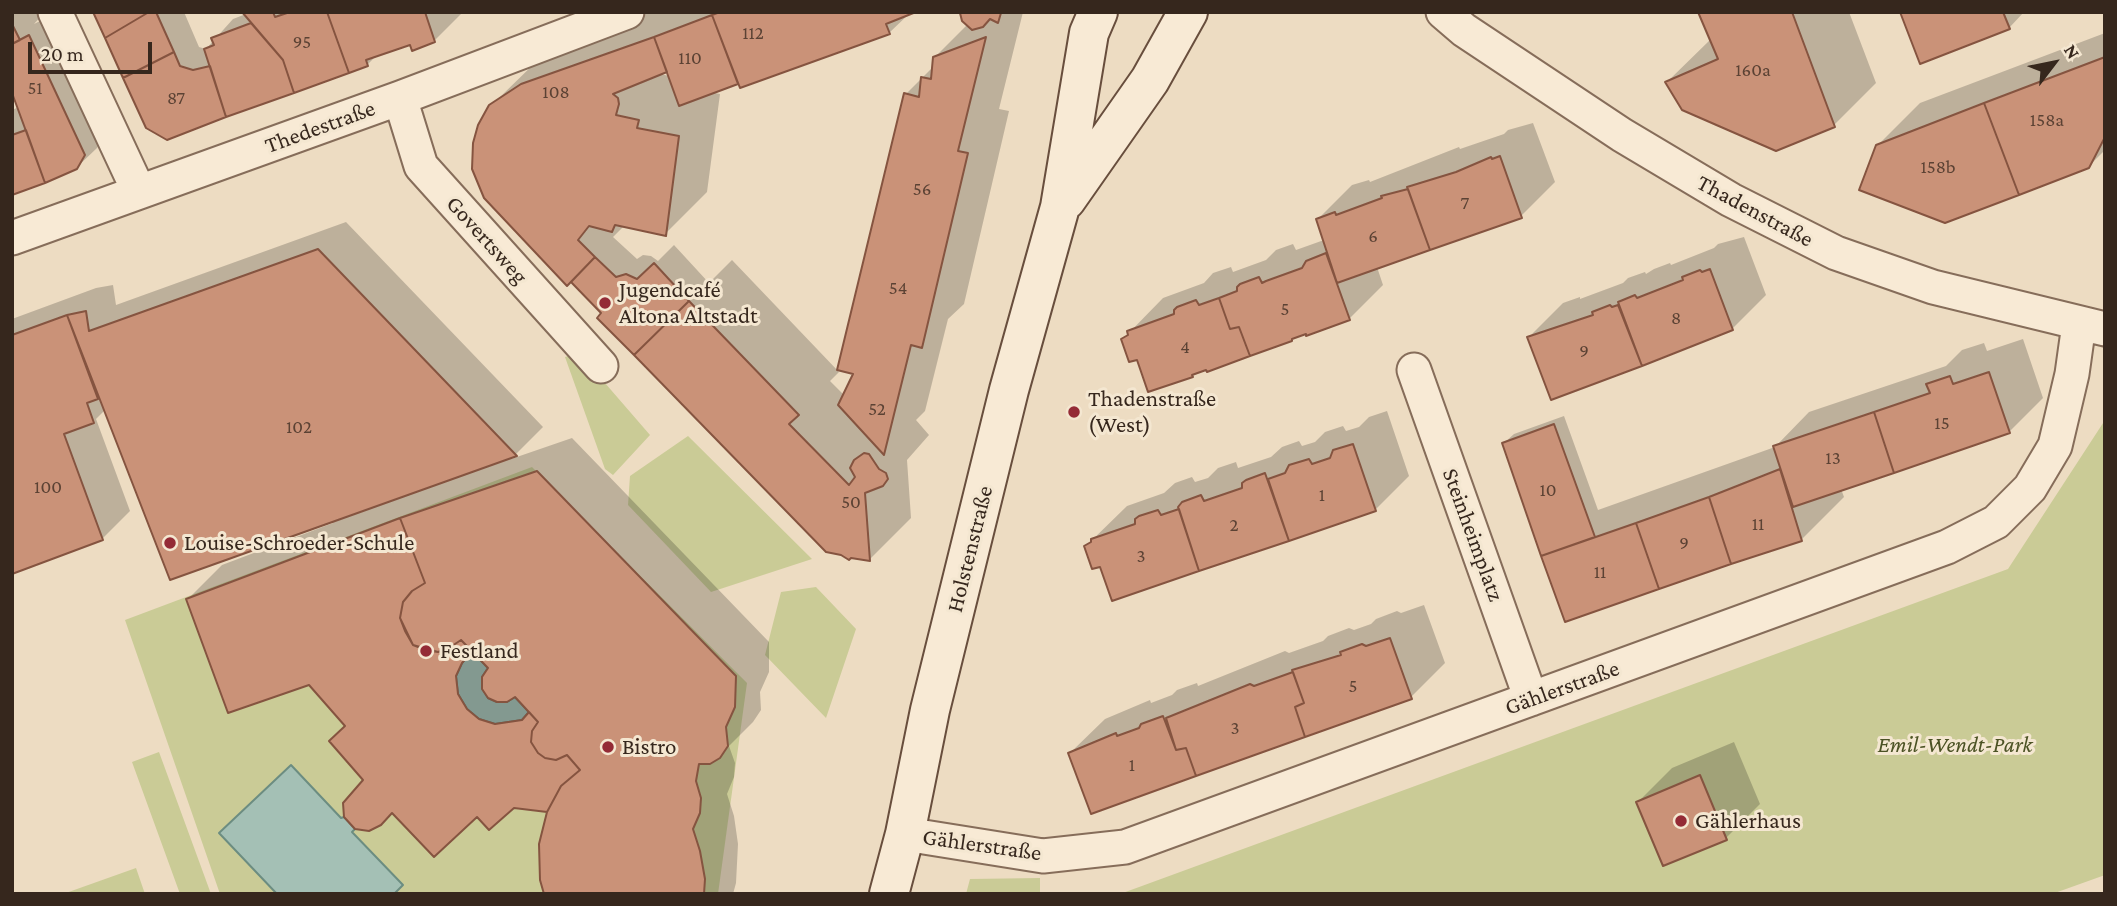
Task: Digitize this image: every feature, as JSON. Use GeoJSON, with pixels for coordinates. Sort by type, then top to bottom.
{"type":"FeatureCollection","features":[{"type":"Feature","properties":{"kind":"main road","name":"Holstenstraße"},"geometry":{"type":"LineString","coordinates":[[888,894],[905,834],[930,710],[1013,377],[1060,207],[1089,33],[1098,12]]}},
{"type":"Feature","properties":{"kind":"main road","name":"Holstenstraße"},"geometry":{"type":"LineString","coordinates":[[1060,207],[1150,80],[1188,12]]}},
{"type":"Feature","properties":{"kind":"street"},"geometry":{"type":"LineString","coordinates":[[55,12],[139,192]]}},
{"type":"Feature","properties":{"kind":"street","name":"Thedestraße"},"geometry":{"type":"LineString","coordinates":[[12,238],[400,98],[627,12]]}},
{"type":"Feature","properties":{"kind":"street","name":"Thadenstraße"},"geometry":{"type":"LineString","coordinates":[[1443,12],[1464,30],[1622,135],[1731,200],[1836,253],[1933,287],[2092,327]]}},
{"type":"Feature","properties":{"kind":"street","name":"Govertsweg"},"geometry":{"type":"LineString","coordinates":[[400,98],[421,166],[601,366]]}},
{"type":"Feature","properties":{"kind":"street","name":"Gählerstraße"},"geometry":{"type":"LineString","coordinates":[[905,834],[1043,856],[1125,847],[1947,547],[1996,522],[2030,488],[2055,446],[2072,374],[2092,327]]}},
{"type":"Feature","properties":{"kind":"street","name":"Steinheimplatz"},"geometry":{"type":"LineString","coordinates":[[1414,370],[1531,699]]}},
{"type":"Feature","properties":{"kind":"green space"},"geometry":{"type":"Polygon","coordinates":[[[579,353],[650,435],[613,475],[605,469],[565,357],[579,353]]]}},
{"type":"Feature","properties":{"kind":"green space","name":"Emil-Wendt-Park"},"geometry":{"type":"Polygon","coordinates":[[[2105,420],[2105,875],[2052,894],[1120,894],[2008,569],[2105,420]]]}},
{"type":"Feature","properties":{"kind":"green space"},"geometry":{"type":"Polygon","coordinates":[[[688,436],[812,559],[711,592],[628,505],[630,476],[688,436]]]}},
{"type":"Feature","properties":{"kind":"green space","name":"Festland"},"geometry":{"type":"Polygon","coordinates":[[[532,467],[747,683],[718,894],[220,894],[125,620],[532,467]]]}},
{"type":"Feature","properties":{"kind":"green space"},"geometry":{"type":"Polygon","coordinates":[[[816,587],[856,629],[826,718],[765,655],[781,592],[816,587]]]}},
{"type":"Feature","properties":{"kind":"green space"},"geometry":{"type":"Polygon","coordinates":[[[159,752],[211,894],[180,894],[132,762],[159,752]]]}},
{"type":"Feature","properties":{"kind":"green space"},"geometry":{"type":"Polygon","coordinates":[[[136,868],[145,894],[63,894],[136,868]]]}},
{"type":"Feature","properties":{"kind":"green space"},"geometry":{"type":"Polygon","coordinates":[[[1040,878],[1040,894],[966,894],[970,879],[1040,878]]]}},
{"type":"Feature","properties":{"kind":"shaded area"},"geometry":{"type":"Polygon","coordinates":[[[472,651],[488,668],[482,677],[482,688],[488,698],[507,702],[515,697],[529,712],[522,720],[495,724],[479,719],[467,709],[458,694],[456,676],[472,651]]]}},
{"type":"Feature","properties":{"kind":"shaded area"},"geometry":{"type":"Polygon","coordinates":[[[291,765],[341,818],[344,817],[355,829],[352,832],[403,885],[394,894],[277,894],[219,833],[291,765]]]}},
{"type":"Feature","properties":{"kind":"building"},"geometry":{"type":"Polygon","coordinates":[[[93,12],[149,12],[105,38],[93,12]]]}},
{"type":"Feature","properties":{"kind":"building"},"geometry":{"type":"Polygon","coordinates":[[[149,12],[156,12],[174,52],[123,78],[105,38],[149,12]]]}},
{"type":"Feature","properties":{"kind":"building"},"geometry":{"type":"Polygon","coordinates":[[[242,12],[273,12],[275,17],[290,12],[327,12],[349,73],[294,93],[283,60],[242,12]]]}},
{"type":"Feature","properties":{"kind":"building"},"geometry":{"type":"Polygon","coordinates":[[[327,12],[425,12],[435,42],[412,51],[410,45],[366,60],[368,66],[349,73],[327,12]]]}},
{"type":"Feature","properties":{"kind":"building"},"geometry":{"type":"Polygon","coordinates":[[[720,12],[916,12],[886,24],[890,34],[740,88],[712,15],[720,12]]]}},
{"type":"Feature","properties":{"kind":"building"},"geometry":{"type":"Polygon","coordinates":[[[1698,12],[1792,12],[1835,127],[1776,151],[1682,110],[1665,82],[1718,59],[1698,12]]]}},
{"type":"Feature","properties":{"kind":"building"},"geometry":{"type":"Polygon","coordinates":[[[1900,12],[2003,12],[2010,29],[1920,64],[1900,12]]]}},
{"type":"Feature","properties":{"kind":"building"},"geometry":{"type":"Polygon","coordinates":[[[960,13],[1001,13],[998,23],[990,19],[983,27],[972,30],[962,21],[960,13]]]}},
{"type":"Feature","properties":{"kind":"building"},"geometry":{"type":"Polygon","coordinates":[[[712,15],[738,84],[679,106],[654,37],[712,15]]]}},
{"type":"Feature","properties":{"kind":"building"},"geometry":{"type":"Polygon","coordinates":[[[251,23],[283,60],[294,93],[226,117],[204,49],[214,45],[211,38],[251,23]]]}},
{"type":"Feature","properties":{"kind":"building"},"geometry":{"type":"Polygon","coordinates":[[[12,24],[20,40],[12,44],[12,24]]]}},
{"type":"Feature","properties":{"kind":"building"},"geometry":{"type":"Polygon","coordinates":[[[29,35],[85,155],[77,169],[45,183],[12,93],[12,44],[29,35]]]}},
{"type":"Feature","properties":{"kind":"building"},"geometry":{"type":"Polygon","coordinates":[[[654,37],[667,72],[613,94],[618,98],[619,104],[616,115],[639,120],[637,128],[679,136],[666,236],[615,225],[612,232],[589,226],[578,240],[595,257],[567,286],[484,198],[472,169],[473,143],[478,125],[489,105],[521,84],[654,37]]]}},
{"type":"Feature","properties":{"kind":"building"},"geometry":{"type":"Polygon","coordinates":[[[986,37],[958,151],[968,153],[922,348],[911,345],[884,455],[838,405],[853,374],[837,370],[904,93],[919,97],[921,77],[931,79],[933,57],[986,37]]]}},
{"type":"Feature","properties":{"kind":"building"},"geometry":{"type":"Polygon","coordinates":[[[174,52],[180,66],[193,70],[210,66],[226,117],[167,140],[146,128],[123,78],[174,52]]]}},
{"type":"Feature","properties":{"kind":"building"},"geometry":{"type":"Polygon","coordinates":[[[2105,57],[2105,137],[2089,168],[2019,195],[1984,103],[2105,57]]]}},
{"type":"Feature","properties":{"kind":"building"},"geometry":{"type":"Polygon","coordinates":[[[1984,103],[2019,195],[1945,223],[1859,190],[1876,145],[1984,103]]]}},
{"type":"Feature","properties":{"kind":"building"},"geometry":{"type":"Polygon","coordinates":[[[26,130],[45,183],[12,195],[12,135],[26,130]]]}},
{"type":"Feature","properties":{"kind":"building"},"geometry":{"type":"Polygon","coordinates":[[[1500,156],[1522,218],[1430,250],[1407,187],[1500,156]]]}},
{"type":"Feature","properties":{"kind":"building"},"geometry":{"type":"Polygon","coordinates":[[[1408,189],[1430,250],[1337,283],[1316,219],[1335,212],[1336,215],[1382,198],[1381,196],[1408,189]]]}},
{"type":"Feature","properties":{"kind":"building"},"geometry":{"type":"Polygon","coordinates":[[[318,249],[517,456],[170,580],[67,315],[86,311],[89,331],[318,249]]]}},
{"type":"Feature","properties":{"kind":"building"},"geometry":{"type":"Polygon","coordinates":[[[1326,253],[1350,320],[1250,356],[1239,327],[1230,329],[1219,298],[1237,291],[1240,284],[1259,277],[1262,283],[1302,268],[1306,261],[1326,253]]]}},
{"type":"Feature","properties":{"kind":"building"},"geometry":{"type":"Polygon","coordinates":[[[595,257],[616,277],[626,274],[637,279],[654,263],[689,301],[634,355],[597,318],[601,313],[571,282],[595,257]]]}},
{"type":"Feature","properties":{"kind":"building"},"geometry":{"type":"Polygon","coordinates":[[[1710,269],[1733,330],[1642,366],[1618,302],[1635,295],[1637,298],[1683,280],[1682,277],[1710,269]]]}},
{"type":"Feature","properties":{"kind":"building"},"geometry":{"type":"Polygon","coordinates":[[[1219,298],[1230,329],[1239,327],[1250,356],[1148,392],[1137,360],[1129,362],[1121,339],[1128,335],[1127,331],[1174,314],[1177,307],[1196,300],[1199,305],[1219,298]]]}},
{"type":"Feature","properties":{"kind":"building"},"geometry":{"type":"Polygon","coordinates":[[[689,301],[799,415],[789,424],[849,485],[855,477],[850,468],[854,460],[864,453],[869,454],[879,469],[886,473],[888,479],[883,486],[865,493],[870,561],[849,560],[826,552],[634,355],[689,301]]]}},
{"type":"Feature","properties":{"kind":"building"},"geometry":{"type":"Polygon","coordinates":[[[1618,305],[1642,366],[1551,400],[1527,337],[1593,315],[1592,312],[1618,305]]]}},
{"type":"Feature","properties":{"kind":"building"},"geometry":{"type":"Polygon","coordinates":[[[67,315],[98,399],[87,403],[94,423],[64,434],[103,540],[12,574],[12,335],[67,315]]]}},
{"type":"Feature","properties":{"kind":"building"},"geometry":{"type":"Polygon","coordinates":[[[1989,372],[2010,433],[1894,473],[1874,412],[1930,393],[1926,384],[1950,376],[1953,384],[1989,372]]]}},
{"type":"Feature","properties":{"kind":"building"},"geometry":{"type":"Polygon","coordinates":[[[1874,412],[1894,473],[1793,507],[1773,446],[1874,412]]]}},
{"type":"Feature","properties":{"kind":"building"},"geometry":{"type":"Polygon","coordinates":[[[1554,424],[1595,537],[1541,556],[1502,443],[1554,424]]]}},
{"type":"Feature","properties":{"kind":"building"},"geometry":{"type":"Polygon","coordinates":[[[1353,444],[1376,511],[1289,541],[1268,479],[1285,473],[1289,465],[1309,459],[1312,464],[1330,458],[1333,450],[1353,444]]]}},
{"type":"Feature","properties":{"kind":"building"},"geometry":{"type":"Polygon","coordinates":[[[1780,469],[1802,541],[1731,564],[1709,497],[1780,469]]]}},
{"type":"Feature","properties":{"kind":"building"},"geometry":{"type":"Polygon","coordinates":[[[537,471],[736,676],[735,707],[726,727],[728,746],[720,758],[710,764],[699,764],[696,781],[701,798],[700,813],[693,829],[705,879],[704,894],[544,894],[540,880],[539,844],[547,812],[561,786],[580,770],[567,755],[556,760],[545,758],[538,753],[531,742],[532,731],[538,722],[515,697],[507,702],[488,698],[482,689],[482,677],[488,668],[461,640],[438,652],[413,645],[405,631],[400,618],[403,602],[412,591],[425,583],[400,518],[537,471]]]}},
{"type":"Feature","properties":{"kind":"building"},"geometry":{"type":"Polygon","coordinates":[[[1265,473],[1289,541],[1199,571],[1178,507],[1182,502],[1201,495],[1204,501],[1242,488],[1242,483],[1246,480],[1265,473]]]}},
{"type":"Feature","properties":{"kind":"building"},"geometry":{"type":"Polygon","coordinates":[[[1709,497],[1731,564],[1659,589],[1636,523],[1709,497]]]}},
{"type":"Feature","properties":{"kind":"building"},"geometry":{"type":"Polygon","coordinates":[[[1179,509],[1199,571],[1112,601],[1100,567],[1092,569],[1084,546],[1091,542],[1091,539],[1135,524],[1135,519],[1139,516],[1158,510],[1161,515],[1179,509]]]}},
{"type":"Feature","properties":{"kind":"building"},"geometry":{"type":"Polygon","coordinates":[[[400,518],[425,583],[412,591],[403,602],[400,618],[413,645],[438,652],[461,640],[472,651],[456,676],[458,694],[467,709],[479,719],[495,724],[522,720],[529,712],[538,722],[532,731],[531,742],[538,753],[545,758],[556,760],[567,755],[580,770],[561,786],[547,812],[514,808],[489,830],[477,817],[434,857],[392,813],[381,825],[369,831],[355,829],[344,817],[343,803],[363,780],[329,741],[345,726],[309,685],[228,713],[186,599],[400,518]]]}},
{"type":"Feature","properties":{"kind":"building"},"geometry":{"type":"Polygon","coordinates":[[[1636,523],[1659,589],[1565,622],[1541,556],[1636,523]]]}},
{"type":"Feature","properties":{"kind":"building"},"geometry":{"type":"Polygon","coordinates":[[[1390,638],[1412,699],[1305,737],[1295,707],[1304,703],[1292,670],[1341,655],[1340,652],[1362,644],[1366,646],[1390,638]]]}},
{"type":"Feature","properties":{"kind":"building"},"geometry":{"type":"Polygon","coordinates":[[[1293,672],[1304,703],[1295,707],[1305,737],[1196,776],[1186,748],[1176,750],[1166,718],[1250,684],[1254,686],[1293,672]]]}},
{"type":"Feature","properties":{"kind":"building"},"geometry":{"type":"Polygon","coordinates":[[[1163,716],[1176,750],[1186,748],[1196,776],[1091,814],[1068,753],[1116,733],[1117,736],[1139,728],[1141,724],[1163,716]]]}},
{"type":"Feature","properties":{"kind":"building","name":"Gählerhaus"},"geometry":{"type":"Polygon","coordinates":[[[1700,775],[1727,840],[1663,866],[1636,802],[1700,775]]]}},
{"type":"Feature","properties":{"kind":"place","name":"Jugendcafé Altona Altstadt"},"geometry":{"type":"Point","coordinates":[605,303]}},
{"type":"Feature","properties":{"kind":"place","name":"Thadenstraße (West)"},"geometry":{"type":"Point","coordinates":[1074,412]}},
{"type":"Feature","properties":{"kind":"place","name":"Louise-Schroeder-Schule"},"geometry":{"type":"Point","coordinates":[170,543]}},
{"type":"Feature","properties":{"kind":"place","name":"Festland"},"geometry":{"type":"Point","coordinates":[426,651]}},
{"type":"Feature","properties":{"kind":"place","name":"Bistro"},"geometry":{"type":"Point","coordinates":[608,747]}},
{"type":"Feature","properties":{"kind":"place","name":"Gählerhaus"},"geometry":{"type":"Point","coordinates":[1681,821]}}]}
